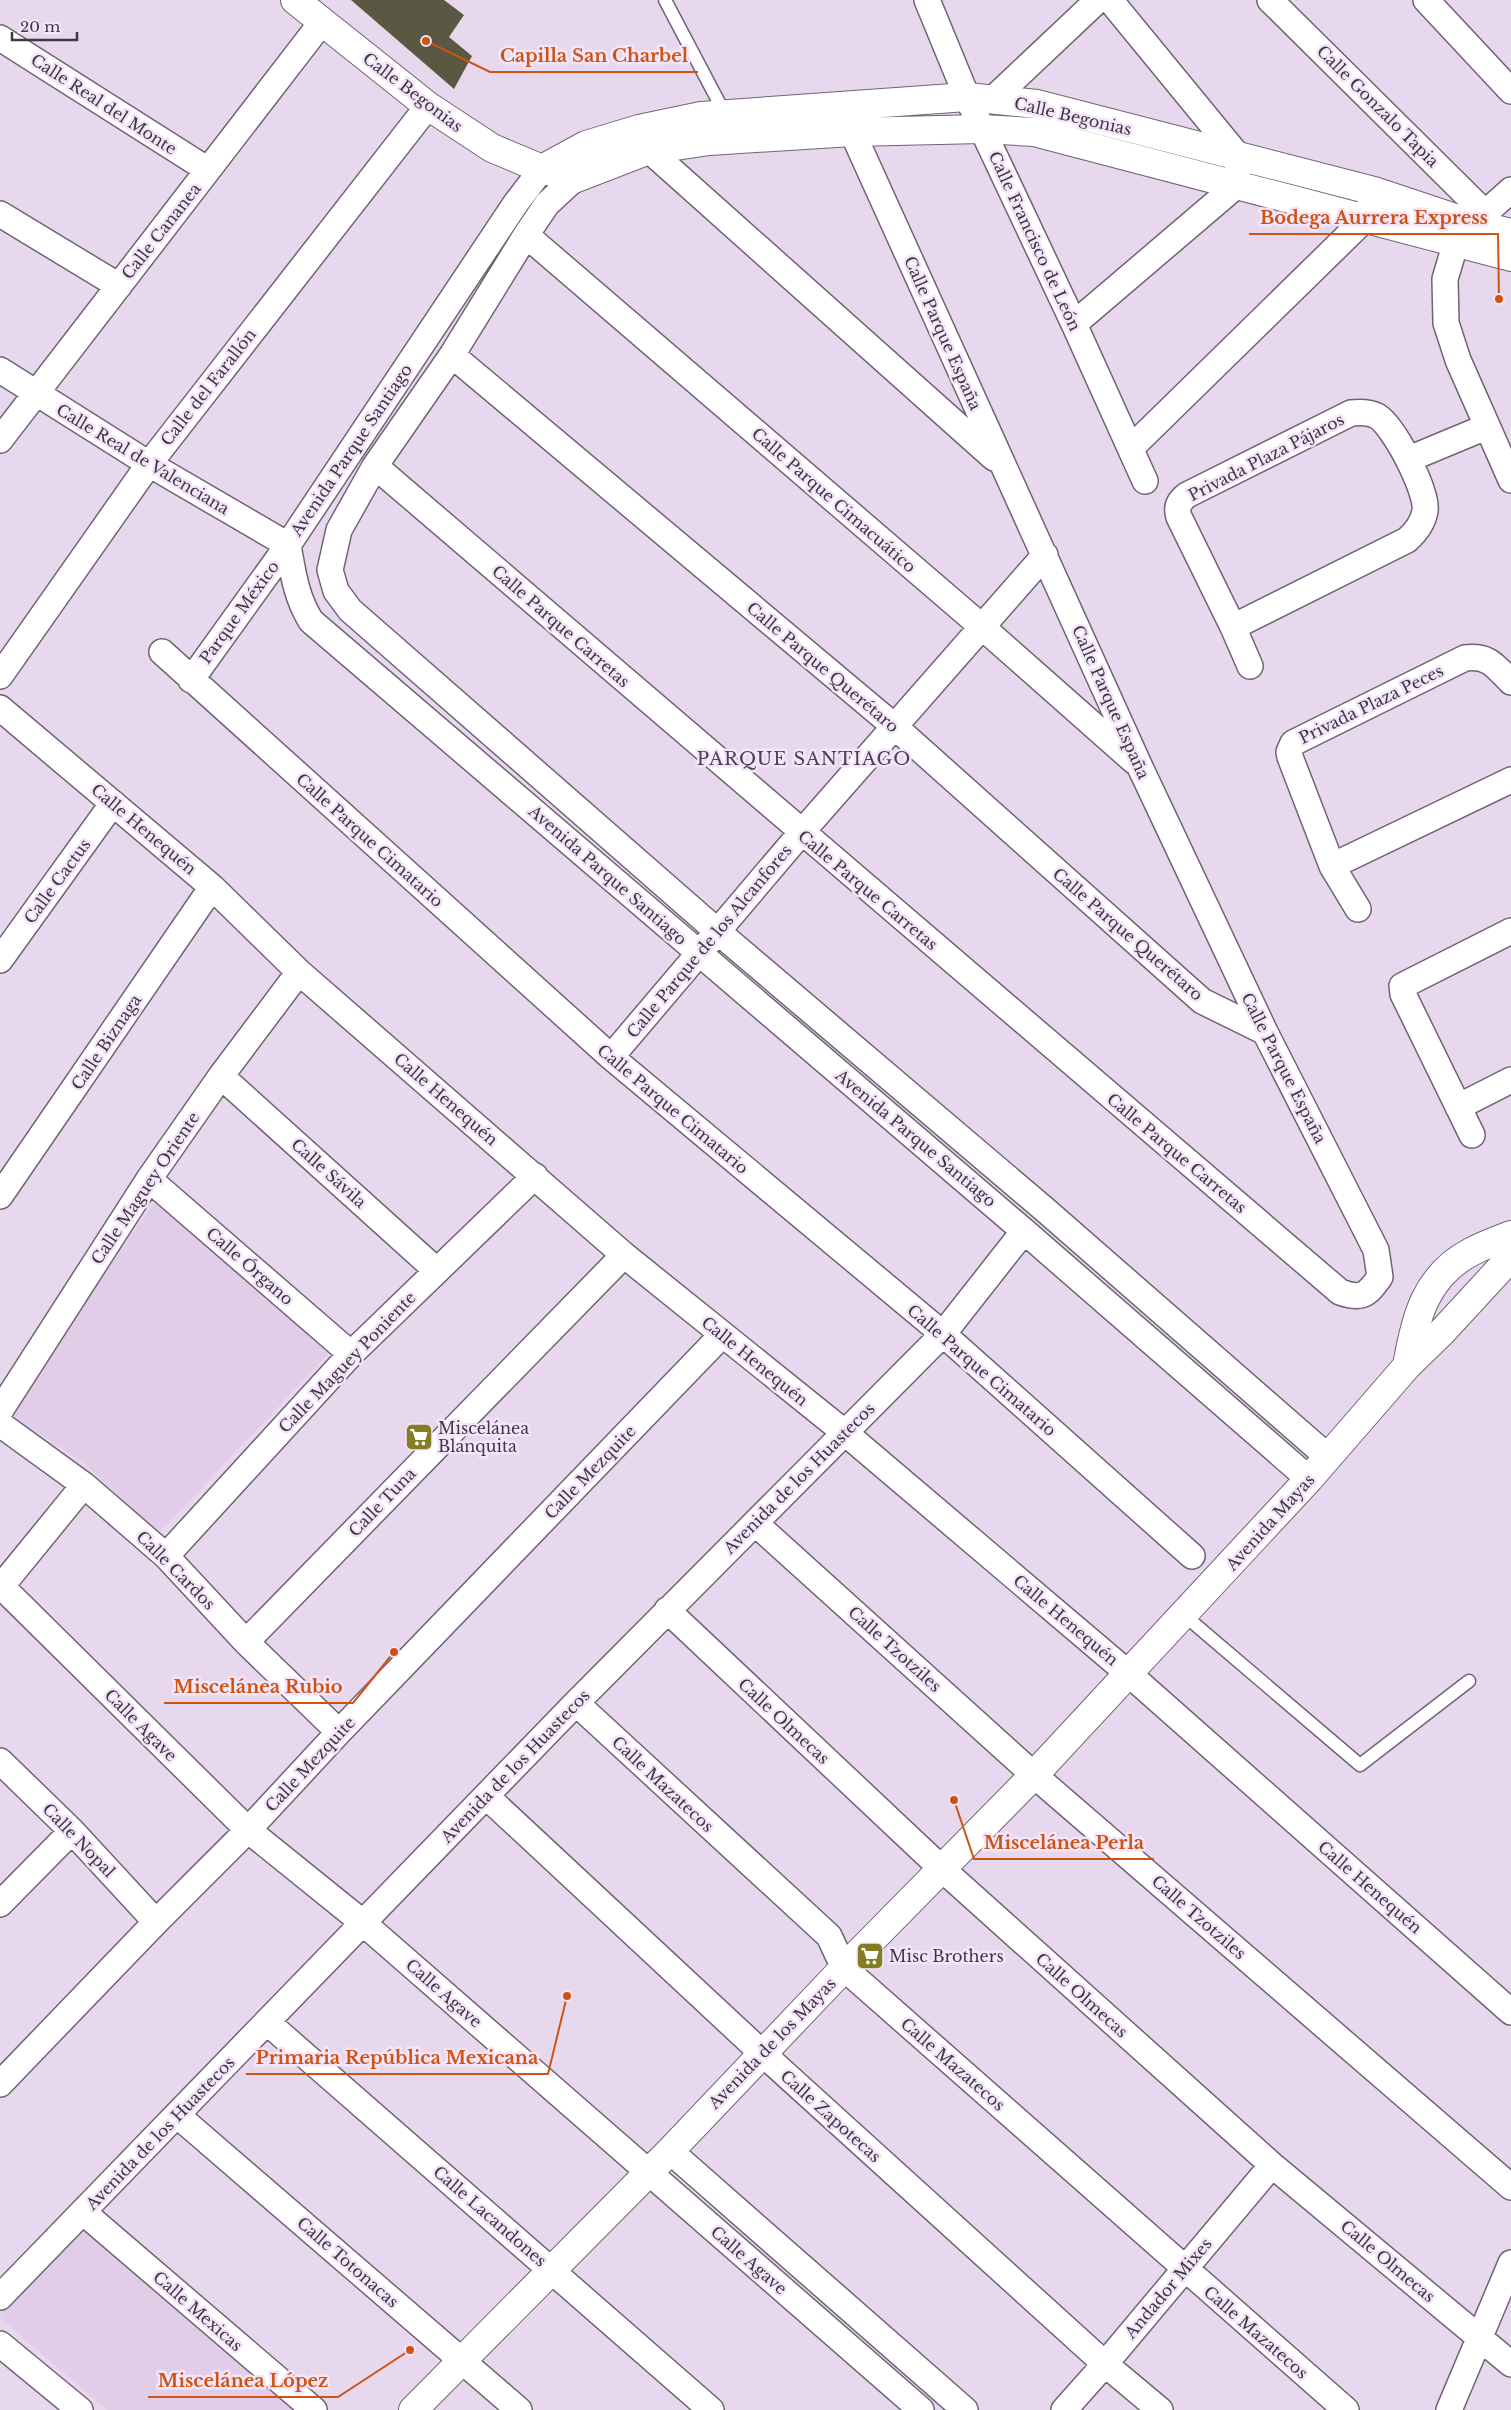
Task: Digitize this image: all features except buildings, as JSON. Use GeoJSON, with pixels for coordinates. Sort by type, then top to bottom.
{"type":"FeatureCollection","features":[{"type":"Feature","properties":{"kind":"street","name":"Calle Begonias"},"geometry":{"type":"LineString","coordinates":[[295,0],[428,106],[492,148],[542,169],[574,179],[649,150],[708,141],[852,132],[982,129],[1034,132],[1366,218],[1471,226],[1511,233]]}},
{"type":"Feature","properties":{"kind":"street","name":"Calle Francisco de León"},"geometry":{"type":"LineString","coordinates":[[927,0],[966,97],[1074,324],[1145,481]]}},
{"type":"Feature","properties":{"kind":"street"},"geometry":{"type":"LineString","coordinates":[[993,99],[1098,0]]}},
{"type":"Feature","properties":{"kind":"street"},"geometry":{"type":"LineString","coordinates":[[1074,324],[1237,185],[1238,156],[1110,0]]}},
{"type":"Feature","properties":{"kind":"street","name":"Calle Gonzalo Tapia"},"geometry":{"type":"LineString","coordinates":[[1270,0],[1471,226]]}},
{"type":"Feature","properties":{"kind":"street"},"geometry":{"type":"LineString","coordinates":[[1426,0],[1511,91]]}},
{"type":"Feature","properties":{"kind":"street","name":"Calle Cananea"},"geometry":{"type":"LineString","coordinates":[[0,440],[322,22]]}},
{"type":"Feature","properties":{"kind":"street","name":"Calle Real del Monte"},"geometry":{"type":"LineString","coordinates":[[0,38],[208,170]]}},
{"type":"Feature","properties":{"kind":"street","name":"Calle Begonias"},"geometry":{"type":"LineString","coordinates":[[542,169],[586,145],[630,132],[700,116],[966,97],[993,99],[1037,104],[1374,191],[1471,226],[1511,257]]}},
{"type":"Feature","properties":{"kind":"street","name":"Calle del Farallón"},"geometry":{"type":"LineString","coordinates":[[0,676],[149,464],[428,106]]}},
{"type":"Feature","properties":{"kind":"street","name":"Calle Parque España"},"geometry":{"type":"LineString","coordinates":[[840,106],[1140,767],[1265,1032],[1376,1250],[1380,1277],[1370,1292]]}},
{"type":"Feature","properties":{"kind":"street"},"geometry":{"type":"LineString","coordinates":[[649,150],[1002,465]]}},
{"type":"Feature","properties":{"kind":"street","name":"Avenida Parque Santiago"},"geometry":{"type":"LineString","coordinates":[[542,169],[516,203],[288,545],[301,605],[311,621],[1024,1231],[1309,1479]]}},
{"type":"Feature","properties":{"kind":"street","name":"Avenida Parque Santiago"},"geometry":{"type":"LineString","coordinates":[[574,179],[547,204],[526,234],[452,354],[375,466],[339,530],[330,570],[336,591],[345,604],[717,931],[1043,1208],[1328,1457]]}},
{"type":"Feature","properties":{"kind":"street"},"geometry":{"type":"LineString","coordinates":[[1511,190],[1471,226],[1444,279],[1446,323],[1458,360],[1511,480]]}},
{"type":"Feature","properties":{"kind":"street"},"geometry":{"type":"LineString","coordinates":[[1131,448],[1366,218],[1374,191]]}},
{"type":"Feature","properties":{"kind":"street"},"geometry":{"type":"LineString","coordinates":[[0,214],[119,286]]}},
{"type":"Feature","properties":{"kind":"street","name":"Calle Parque Cimacuático"},"geometry":{"type":"LineString","coordinates":[[526,234],[981,626],[1140,767]]}},
{"type":"Feature","properties":{"kind":"street","name":"Calle Parque Querétaro"},"geometry":{"type":"LineString","coordinates":[[452,354],[894,726],[1202,1001],[1265,1032]]}},
{"type":"Feature","properties":{"kind":"street","name":"Calle Real de Valenciana"},"geometry":{"type":"LineString","coordinates":[[0,370],[149,464],[288,545]]}},
{"type":"Feature","properties":{"kind":"street","name":"Privada Plaza Pájaros"},"geometry":{"type":"LineString","coordinates":[[1233,627],[1407,540],[1421,523],[1425,509],[1423,496],[1409,459],[1389,428],[1377,416],[1359,412],[1351,413],[1182,499],[1177,511],[1179,517],[1250,666]]}},
{"type":"Feature","properties":{"kind":"street"},"geometry":{"type":"LineString","coordinates":[[1409,459],[1486,427]]}},
{"type":"Feature","properties":{"kind":"street","name":"Calle Parque Carretas"},"geometry":{"type":"LineString","coordinates":[[375,466],[801,833],[1340,1292],[1354,1297],[1370,1292]]}},
{"type":"Feature","properties":{"kind":"street","name":"Parque México"},"geometry":{"type":"LineString","coordinates":[[191,680],[288,545]]}},
{"type":"Feature","properties":{"kind":"street","name":"Calle Parque de los Alcanfores"},"geometry":{"type":"LineString","coordinates":[[611,1057],[801,833],[1045,555]]}},
{"type":"Feature","properties":{"kind":"street","name":"Calle Parque Cimatario"},"geometry":{"type":"LineString","coordinates":[[162,652],[611,1057],[943,1334],[1192,1556]]}},
{"type":"Feature","properties":{"kind":"street","name":"Privada Plaza Peces"},"geometry":{"type":"LineString","coordinates":[[1358,909],[1332,866],[1290,757],[1289,752],[1293,743],[1465,658],[1479,656],[1491,662],[1511,682]]}},
{"type":"Feature","properties":{"kind":"street","name":"Calle Henequén"},"geometry":{"type":"LineString","coordinates":[[0,708],[212,887],[299,972],[624,1255],[844,1432],[1129,1674],[1511,2012]]}},
{"type":"Feature","properties":{"kind":"street"},"geometry":{"type":"LineString","coordinates":[[1332,866],[1511,780]]}},
{"type":"Feature","properties":{"kind":"street","name":"Calle Cactus"},"geometry":{"type":"LineString","coordinates":[[0,960],[113,803]]}},
{"type":"Feature","properties":{"kind":"street","name":"Calle Biznaga"},"geometry":{"type":"LineString","coordinates":[[0,1196],[212,887]]}},
{"type":"Feature","properties":{"kind":"street"},"geometry":{"type":"LineString","coordinates":[[1472,1134],[1403,994],[1402,986],[1511,931]]}},
{"type":"Feature","properties":{"kind":"street","name":"Calle Maguey Oriente"},"geometry":{"type":"LineString","coordinates":[[0,1411],[149,1179],[221,1076],[299,972]]}},
{"type":"Feature","properties":{"kind":"street","name":"Calle Sávila"},"geometry":{"type":"LineString","coordinates":[[221,1076],[436,1270]]}},
{"type":"Feature","properties":{"kind":"street"},"geometry":{"type":"LineString","coordinates":[[1458,1107],[1511,1080]]}},
{"type":"Feature","properties":{"kind":"street","name":"Calle Maguey Poniente"},"geometry":{"type":"LineString","coordinates":[[166,1556],[350,1354],[535,1176]]}},
{"type":"Feature","properties":{"kind":"street","name":"Calle Órgano"},"geometry":{"type":"LineString","coordinates":[[149,1179],[350,1354]]}},
{"type":"Feature","properties":{"kind":"street","name":"Avenida de los Huastecos"},"geometry":{"type":"LineString","coordinates":[[0,2297],[667,1610],[756,1524],[844,1432],[943,1334],[1024,1231]]}},
{"type":"Feature","properties":{"kind":"street"},"geometry":{"type":"LineString","coordinates":[[1407,1366],[1414,1324],[1421,1305],[1435,1284],[1460,1259],[1511,1235]]}},
{"type":"Feature","properties":{"kind":"street","name":"Calle Tuna"},"geometry":{"type":"LineString","coordinates":[[246,1642],[624,1255]]}},
{"type":"Feature","properties":{"kind":"street","name":"Avenida Mayas"},"geometry":{"type":"LineString","coordinates":[[1129,1674],[1309,1479],[1407,1366],[1441,1333],[1511,1257]]}},
{"type":"Feature","properties":{"kind":"street","name":"Calle Mezquite"},"geometry":{"type":"LineString","coordinates":[[0,2084],[156,1922],[248,1830],[339,1732],[722,1334]]}},
{"type":"Feature","properties":{"kind":"street","name":"Calle Cardos"},"geometry":{"type":"LineString","coordinates":[[0,1424],[84,1485],[166,1556],[246,1642],[339,1732]]}},
{"type":"Feature","properties":{"kind":"street"},"geometry":{"type":"LineString","coordinates":[[1,1587],[84,1485]]}},
{"type":"Feature","properties":{"kind":"street","name":"Calle Tzotziles"},"geometry":{"type":"LineString","coordinates":[[756,1524],[1034,1775],[1511,2187]]}},
{"type":"Feature","properties":{"kind":"street","name":"Calle Agave"},"geometry":{"type":"LineString","coordinates":[[1,1587],[248,1830],[362,1922],[921,2410]]}},
{"type":"Feature","properties":{"kind":"street","name":"Calle Olmecas"},"geometry":{"type":"LineString","coordinates":[[667,1610],[941,1868],[1272,2165],[1511,2364]]}},
{"type":"Feature","properties":{"kind":"street","name":"Avenida de los Mayas"},"geometry":{"type":"LineString","coordinates":[[414,2410],[670,2151],[762,2053],[1034,1775],[1129,1674]]}},
{"type":"Feature","properties":{"kind":"street","name":"Calle Mazatecos"},"geometry":{"type":"LineString","coordinates":[[576,1703],[829,1936],[838,1951],[844,1968],[1346,2410]]}},
{"type":"Feature","properties":{"kind":"street","name":"Calle Nopal"},"geometry":{"type":"LineString","coordinates":[[0,1760],[72,1831],[156,1922]]}},
{"type":"Feature","properties":{"kind":"street","name":"Calle Zapotecas"},"geometry":{"type":"LineString","coordinates":[[486,1796],[762,2053],[1106,2364],[1160,2410]]}},
{"type":"Feature","properties":{"kind":"street"},"geometry":{"type":"LineString","coordinates":[[0,1904],[72,1831]]}},
{"type":"Feature","properties":{"kind":"street","name":"Calle Lacandones"},"geometry":{"type":"LineString","coordinates":[[268,2023],[711,2410]]}},
{"type":"Feature","properties":{"kind":"street","name":"Calle Totonacas"},"geometry":{"type":"LineString","coordinates":[[177,2115],[519,2410]]}},
{"type":"Feature","properties":{"kind":"street","name":"Calle Agave"},"geometry":{"type":"LineString","coordinates":[[670,2151],[965,2410]]}},
{"type":"Feature","properties":{"kind":"street","name":"Andador Mixes"},"geometry":{"type":"LineString","coordinates":[[1064,2410],[1106,2364],[1184,2268],[1272,2165]]}},
{"type":"Feature","properties":{"kind":"street","name":"Calle Mexicas"},"geometry":{"type":"LineString","coordinates":[[83,2212],[314,2410]]}},
{"type":"Feature","properties":{"kind":"street"},"geometry":{"type":"LineString","coordinates":[[1449,2410],[1511,2263]]}},
{"type":"Feature","properties":{"kind":"street"},"geometry":{"type":"LineString","coordinates":[[0,2344],[80,2410]]}},
{"type":"Feature","properties":{"kind":"lane"},"geometry":{"type":"LineString","coordinates":[[665,0],[725,114]]}},
{"type":"Feature","properties":{"kind":"lane"},"geometry":{"type":"LineString","coordinates":[[1184,1615],[1360,1765],[1469,1681]]}},
{"type":"Feature","properties":{"kind":"shaded area"},"geometry":{"type":"Polygon","coordinates":[[[155,1201],[334,1348],[158,1534],[85,1464],[9,1413],[155,1201]]]}},
{"type":"Feature","properties":{"kind":"shaded area"},"geometry":{"type":"Polygon","coordinates":[[[87,2221],[303,2410],[107,2410],[0,2318],[0,2314],[87,2221]]]}},
{"type":"Feature","properties":{"kind":"place","name":"Capilla San Charbel"},"geometry":{"type":"Point","coordinates":[426,41]}},
{"type":"Feature","properties":{"kind":"place","name":"Bodega Aurrera Express"},"geometry":{"type":"Point","coordinates":[1499,299]}},
{"type":"Feature","properties":{"kind":"place","name":"Miscelánea Blanquita"},"geometry":{"type":"Point","coordinates":[419,1437]}},
{"type":"Feature","properties":{"kind":"place","name":"Miscelánea Rubio"},"geometry":{"type":"Point","coordinates":[394,1652]}},
{"type":"Feature","properties":{"kind":"place","name":"Miscelánea Perla"},"geometry":{"type":"Point","coordinates":[954,1800]}},
{"type":"Feature","properties":{"kind":"place","name":"Misc Brothers"},"geometry":{"type":"Point","coordinates":[870,1956]}},
{"type":"Feature","properties":{"kind":"place","name":"Primaria República Mexicana"},"geometry":{"type":"Point","coordinates":[567,1996]}},
{"type":"Feature","properties":{"kind":"place","name":"Miscelánea López"},"geometry":{"type":"Point","coordinates":[410,2350]}},
{"type":"Feature","properties":{"kind":"district","name":"PARQUE SANTIAGO"},"geometry":{"type":"Point","coordinates":[804,759]}}]}
